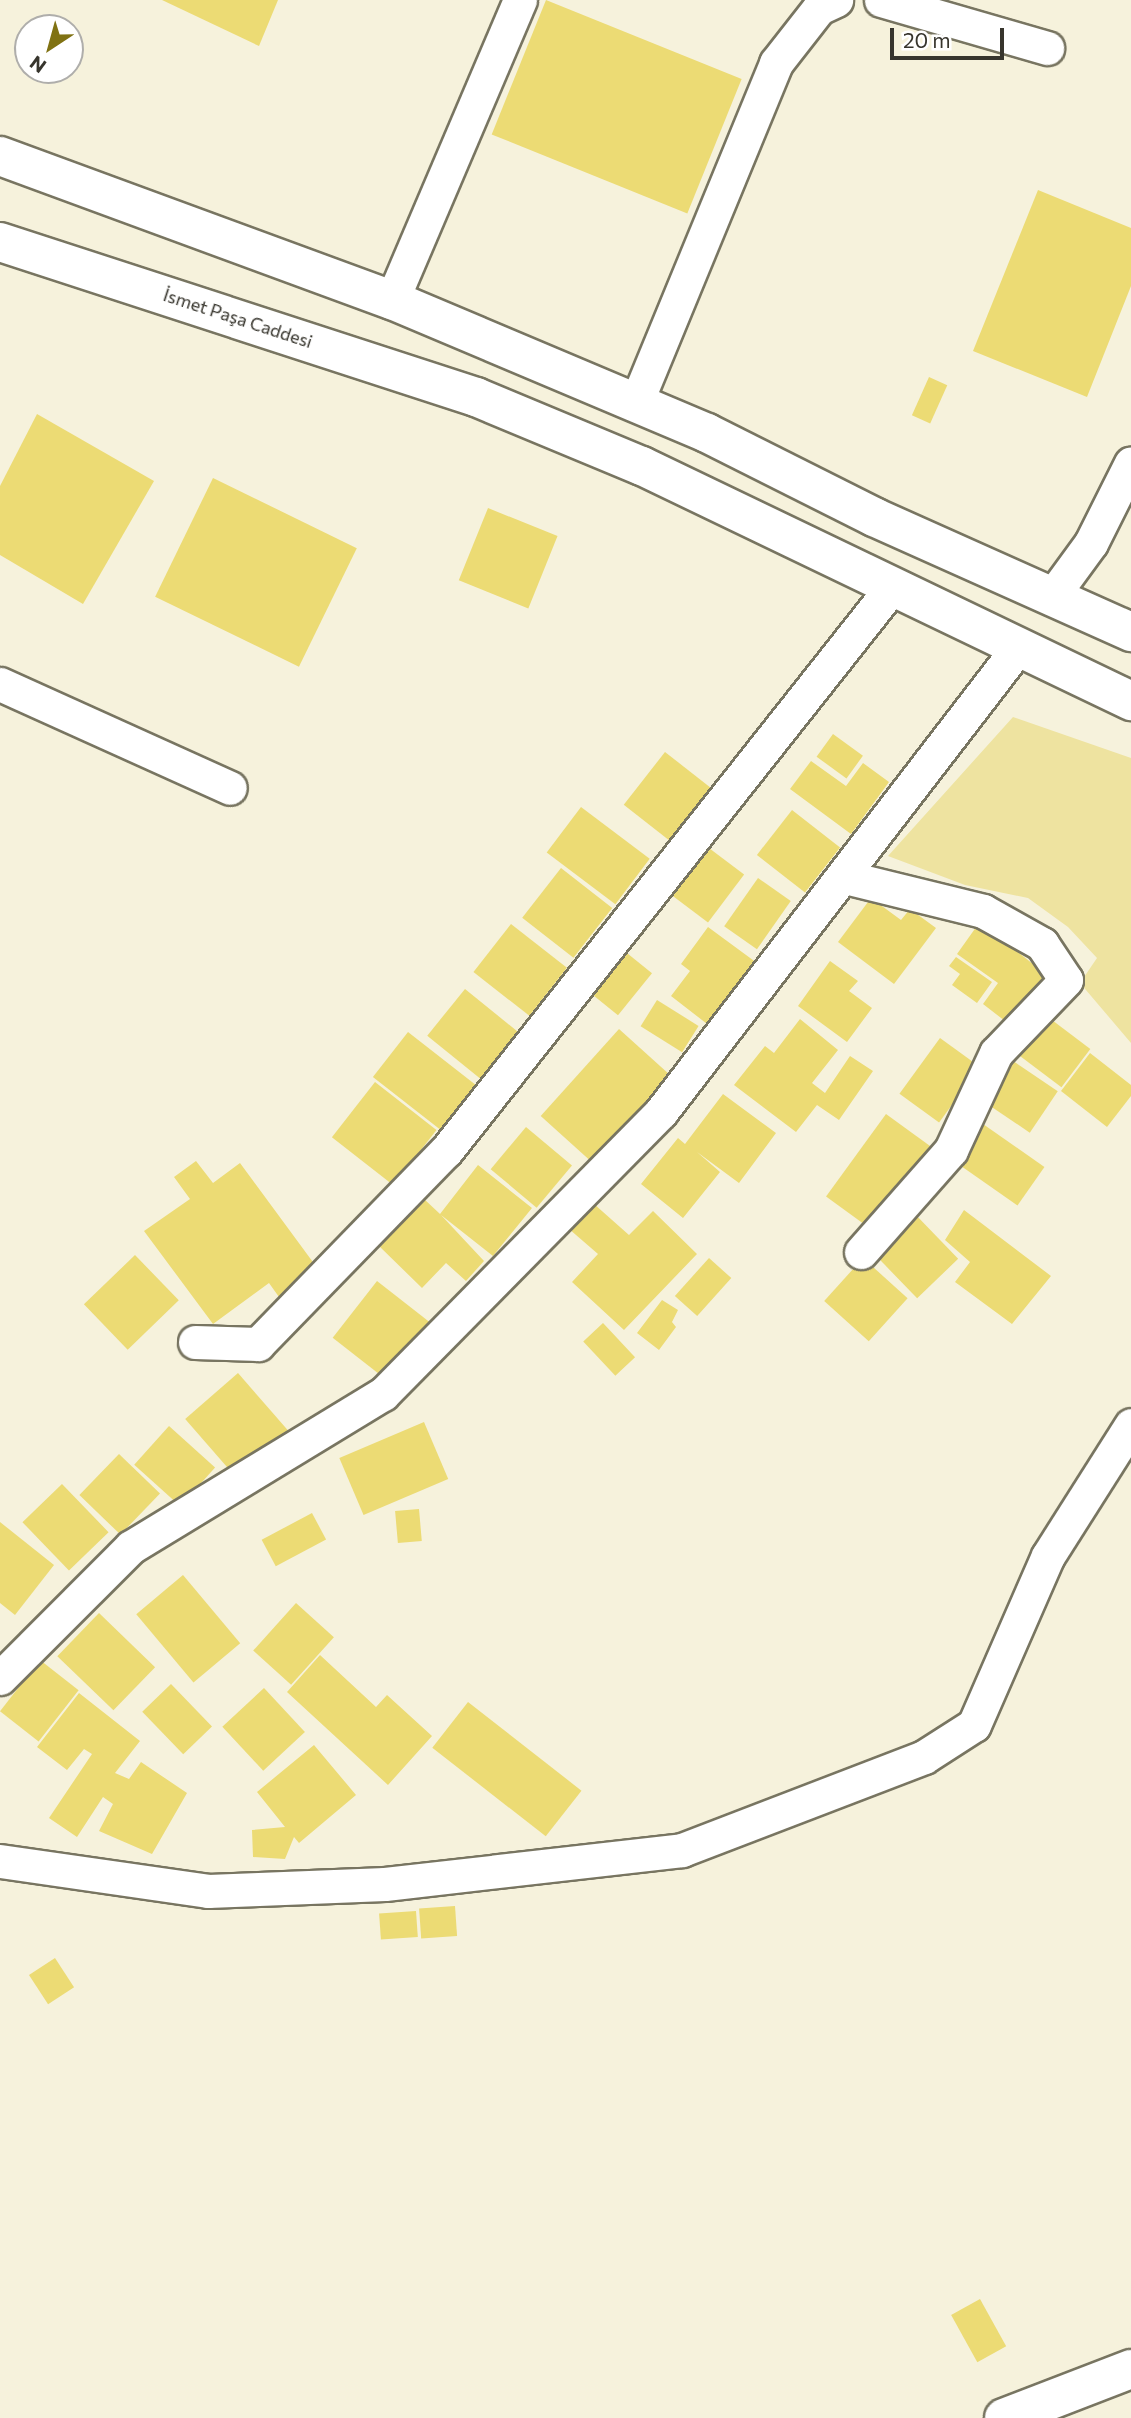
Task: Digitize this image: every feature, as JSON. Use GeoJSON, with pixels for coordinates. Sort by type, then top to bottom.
{"type":"FeatureCollection","features":[{"type":"Feature","properties":{"kind":"main road"},"geometry":{"type":"LineString","coordinates":[[0,156],[392,300],[636,403],[1131,632]]}},
{"type":"Feature","properties":{"kind":"main road","name":"İsmet Paşa Caddesi"},"geometry":{"type":"LineString","coordinates":[[0,242],[476,397],[642,466],[1017,649],[1131,701]]}},
{"type":"Feature","properties":{"kind":"main road"},"geometry":{"type":"LineString","coordinates":[[1004,2418],[1131,2369]]}},
{"type":"Feature","properties":{"kind":"street"},"geometry":{"type":"LineString","coordinates":[[392,300],[520,0]]}},
{"type":"Feature","properties":{"kind":"street"},"geometry":{"type":"LineString","coordinates":[[636,403],[776,63],[819,8],[836,0]]}},
{"type":"Feature","properties":{"kind":"street"},"geometry":{"type":"LineString","coordinates":[[881,0],[1047,48]]}},
{"type":"Feature","properties":{"kind":"street"},"geometry":{"type":"LineString","coordinates":[[1053,595],[1091,543],[1131,463]]}},
{"type":"Feature","properties":{"kind":"street"},"geometry":{"type":"LineString","coordinates":[[195,1342],[258,1344],[446,1151],[892,587]]}},
{"type":"Feature","properties":{"kind":"street"},"geometry":{"type":"LineString","coordinates":[[0,1678],[131,1547],[383,1394],[661,1112],[845,877],[1017,649]]}},
{"type":"Feature","properties":{"kind":"street"},"geometry":{"type":"LineString","coordinates":[[0,684],[230,788]]}},
{"type":"Feature","properties":{"kind":"street"},"geometry":{"type":"LineString","coordinates":[[845,877],[983,911],[1042,944],[1066,980],[996,1053],[951,1150],[861,1252]]}},
{"type":"Feature","properties":{"kind":"street"},"geometry":{"type":"LineString","coordinates":[[0,1861],[208,1891],[385,1884],[682,1850],[924,1756],[974,1725],[1048,1556],[1131,1425]]}},
{"type":"Feature","properties":{"kind":"shaded area"},"geometry":{"type":"Polygon","coordinates":[[[1013,717],[1131,758],[1131,1043],[1080,983],[1097,958],[1068,927],[1028,898],[965,885],[888,856],[1013,717]]]}},
{"type":"Feature","properties":{"kind":"building"},"geometry":{"type":"Polygon","coordinates":[[[162,0],[278,0],[259,46],[162,0]]]}},
{"type":"Feature","properties":{"kind":"building"},"geometry":{"type":"Polygon","coordinates":[[[546,0],[742,79],[687,213],[492,134],[546,0]]]}},
{"type":"Feature","properties":{"kind":"building"},"geometry":{"type":"Polygon","coordinates":[[[1038,190],[1131,228],[1131,286],[1087,397],[973,351],[1038,190]]]}},
{"type":"Feature","properties":{"kind":"building"},"geometry":{"type":"Polygon","coordinates":[[[929,377],[947,385],[930,424],[912,415],[929,377]]]}},
{"type":"Feature","properties":{"kind":"building"},"geometry":{"type":"Polygon","coordinates":[[[37,414],[154,481],[83,604],[0,555],[0,486],[37,414]]]}},
{"type":"Feature","properties":{"kind":"building"},"geometry":{"type":"Polygon","coordinates":[[[213,478],[357,548],[299,667],[155,597],[213,478]]]}},
{"type":"Feature","properties":{"kind":"building"},"geometry":{"type":"Polygon","coordinates":[[[488,508],[558,536],[528,608],[459,580],[488,508]]]}},
{"type":"Feature","properties":{"kind":"building"},"geometry":{"type":"Polygon","coordinates":[[[833,734],[863,756],[846,778],[817,757],[833,734]]]}},
{"type":"Feature","properties":{"kind":"building"},"geometry":{"type":"Polygon","coordinates":[[[665,752],[714,790],[673,843],[624,805],[665,752]]]}},
{"type":"Feature","properties":{"kind":"building"},"geometry":{"type":"Polygon","coordinates":[[[811,761],[846,786],[863,763],[889,782],[851,834],[790,789],[811,761]]]}},
{"type":"Feature","properties":{"kind":"building"},"geometry":{"type":"Polygon","coordinates":[[[581,807],[650,859],[615,904],[547,853],[581,807]]]}},
{"type":"Feature","properties":{"kind":"building"},"geometry":{"type":"Polygon","coordinates":[[[792,810],[840,848],[805,892],[757,855],[792,810]]]}},
{"type":"Feature","properties":{"kind":"building"},"geometry":{"type":"Polygon","coordinates":[[[697,839],[744,875],[708,922],[661,887],[697,839]]]}},
{"type":"Feature","properties":{"kind":"building"},"geometry":{"type":"Polygon","coordinates":[[[561,868],[612,908],[573,958],[522,918],[561,868]]]}},
{"type":"Feature","properties":{"kind":"building"},"geometry":{"type":"Polygon","coordinates":[[[758,878],[791,901],[757,949],[724,926],[758,878]]]}},
{"type":"Feature","properties":{"kind":"building"},"geometry":{"type":"Polygon","coordinates":[[[871,898],[901,920],[910,909],[936,928],[894,984],[838,942],[871,898]]]}},
{"type":"Feature","properties":{"kind":"building"},"geometry":{"type":"Polygon","coordinates":[[[984,916],[1025,945],[1019,953],[1052,979],[1014,1028],[983,1004],[998,983],[957,954],[984,916]]]}},
{"type":"Feature","properties":{"kind":"building"},"geometry":{"type":"Polygon","coordinates":[[[511,924],[567,968],[529,1016],[473,972],[511,924]]]}},
{"type":"Feature","properties":{"kind":"building"},"geometry":{"type":"Polygon","coordinates":[[[708,927],[761,966],[711,1027],[671,996],[690,971],[681,964],[708,927]]]}},
{"type":"Feature","properties":{"kind":"building"},"geometry":{"type":"Polygon","coordinates":[[[617,945],[652,973],[618,1015],[583,987],[617,945]]]}},
{"type":"Feature","properties":{"kind":"building"},"geometry":{"type":"Polygon","coordinates":[[[956,957],[992,982],[977,1003],[952,985],[960,974],[949,966],[956,957]]]}},
{"type":"Feature","properties":{"kind":"building"},"geometry":{"type":"Polygon","coordinates":[[[830,961],[858,981],[849,991],[872,1008],[847,1042],[798,1006],[830,961]]]}},
{"type":"Feature","properties":{"kind":"building"},"geometry":{"type":"Polygon","coordinates":[[[465,989],[519,1033],[482,1080],[427,1036],[465,989]]]}},
{"type":"Feature","properties":{"kind":"building"},"geometry":{"type":"Polygon","coordinates":[[[657,1000],[699,1026],[682,1052],[641,1026],[657,1000]]]}},
{"type":"Feature","properties":{"kind":"building"},"geometry":{"type":"Polygon","coordinates":[[[1044,1014],[1090,1049],[1061,1087],[1015,1052],[1044,1014]]]}},
{"type":"Feature","properties":{"kind":"building"},"geometry":{"type":"Polygon","coordinates":[[[800,1019],[838,1050],[812,1083],[825,1093],[850,1056],[873,1071],[839,1120],[817,1105],[796,1132],[734,1085],[765,1046],[774,1053],[800,1019]]]}},
{"type":"Feature","properties":{"kind":"building"},"geometry":{"type":"Polygon","coordinates":[[[619,1029],[673,1077],[594,1164],[541,1116],[619,1029]]]}},
{"type":"Feature","properties":{"kind":"building"},"geometry":{"type":"Polygon","coordinates":[[[408,1032],[481,1089],[446,1134],[373,1077],[408,1032]]]}},
{"type":"Feature","properties":{"kind":"building"},"geometry":{"type":"Polygon","coordinates":[[[940,1038],[980,1067],[939,1123],[899,1094],[940,1038]]]}},
{"type":"Feature","properties":{"kind":"building"},"geometry":{"type":"Polygon","coordinates":[[[1090,1053],[1131,1085],[1131,1096],[1107,1127],[1061,1091],[1090,1053]]]}},
{"type":"Feature","properties":{"kind":"building"},"geometry":{"type":"Polygon","coordinates":[[[1013,1061],[1058,1091],[1030,1133],[985,1102],[1013,1061]]]}},
{"type":"Feature","properties":{"kind":"building"},"geometry":{"type":"Polygon","coordinates":[[[375,1082],[436,1130],[393,1185],[332,1137],[375,1082]]]}},
{"type":"Feature","properties":{"kind":"building"},"geometry":{"type":"Polygon","coordinates":[[[723,1094],[776,1133],[739,1183],[697,1152],[720,1172],[683,1218],[641,1184],[678,1138],[685,1144],[723,1094]]]}},
{"type":"Feature","properties":{"kind":"building"},"geometry":{"type":"Polygon","coordinates":[[[886,1114],[932,1148],[872,1230],[826,1197],[886,1114]]]}},
{"type":"Feature","properties":{"kind":"building"},"geometry":{"type":"Polygon","coordinates":[[[983,1124],[1044,1167],[1017,1206],[956,1163],[983,1124]]]}},
{"type":"Feature","properties":{"kind":"building"},"geometry":{"type":"Polygon","coordinates":[[[526,1127],[572,1166],[537,1208],[491,1169],[526,1127]]]}},
{"type":"Feature","properties":{"kind":"building"},"geometry":{"type":"Polygon","coordinates":[[[196,1161],[213,1183],[240,1163],[318,1269],[279,1297],[269,1283],[213,1324],[144,1231],[190,1199],[174,1177],[196,1161]]]}},
{"type":"Feature","properties":{"kind":"building"},"geometry":{"type":"Polygon","coordinates":[[[478,1165],[532,1208],[493,1256],[441,1215],[484,1261],[466,1281],[446,1263],[422,1288],[378,1245],[423,1198],[440,1214],[478,1165]]]}},
{"type":"Feature","properties":{"kind":"building"},"geometry":{"type":"Polygon","coordinates":[[[585,1196],[629,1235],[653,1211],[697,1254],[624,1330],[572,1282],[598,1254],[561,1222],[585,1196]]]}},
{"type":"Feature","properties":{"kind":"building"},"geometry":{"type":"Polygon","coordinates":[[[964,1210],[1051,1276],[1012,1324],[955,1282],[970,1262],[945,1240],[964,1210]]]}},
{"type":"Feature","properties":{"kind":"building"},"geometry":{"type":"Polygon","coordinates":[[[913,1212],[958,1259],[917,1298],[872,1252],[913,1212]]]}},
{"type":"Feature","properties":{"kind":"building"},"geometry":{"type":"Polygon","coordinates":[[[135,1255],[179,1300],[128,1350],[84,1304],[135,1255]]]}},
{"type":"Feature","properties":{"kind":"building"},"geometry":{"type":"Polygon","coordinates":[[[709,1258],[731,1278],[697,1316],[675,1296],[709,1258]]]}},
{"type":"Feature","properties":{"kind":"building"},"geometry":{"type":"Polygon","coordinates":[[[863,1258],[908,1298],[869,1341],[824,1301],[863,1258]]]}},
{"type":"Feature","properties":{"kind":"building"},"geometry":{"type":"Polygon","coordinates":[[[377,1281],[430,1322],[385,1379],[333,1338],[377,1281]]]}},
{"type":"Feature","properties":{"kind":"building"},"geometry":{"type":"Polygon","coordinates":[[[662,1300],[678,1310],[672,1322],[676,1327],[659,1350],[637,1333],[662,1300]]]}},
{"type":"Feature","properties":{"kind":"building"},"geometry":{"type":"Polygon","coordinates":[[[603,1323],[635,1357],[615,1376],[583,1341],[603,1323]]]}},
{"type":"Feature","properties":{"kind":"building"},"geometry":{"type":"Polygon","coordinates":[[[238,1373],[289,1432],[236,1478],[185,1419],[238,1373]]]}},
{"type":"Feature","properties":{"kind":"building"},"geometry":{"type":"Polygon","coordinates":[[[424,1422],[448,1479],[364,1515],[339,1458],[424,1422]]]}},
{"type":"Feature","properties":{"kind":"building"},"geometry":{"type":"Polygon","coordinates":[[[169,1426],[215,1467],[180,1506],[134,1465],[169,1426]]]}},
{"type":"Feature","properties":{"kind":"building"},"geometry":{"type":"Polygon","coordinates":[[[119,1454],[160,1494],[120,1535],[79,1495],[119,1454]]]}},
{"type":"Feature","properties":{"kind":"building"},"geometry":{"type":"Polygon","coordinates":[[[62,1484],[109,1532],[69,1570],[22,1522],[62,1484]]]}},
{"type":"Feature","properties":{"kind":"building"},"geometry":{"type":"Polygon","coordinates":[[[419,1509],[422,1541],[398,1543],[395,1511],[419,1509]]]}},
{"type":"Feature","properties":{"kind":"building"},"geometry":{"type":"Polygon","coordinates":[[[312,1513],[326,1539],[276,1566],[262,1540],[312,1513]]]}},
{"type":"Feature","properties":{"kind":"building"},"geometry":{"type":"Polygon","coordinates":[[[0,1522],[54,1565],[15,1615],[0,1603],[0,1522]]]}},
{"type":"Feature","properties":{"kind":"building"},"geometry":{"type":"Polygon","coordinates":[[[183,1575],[240,1643],[193,1682],[136,1614],[183,1575]]]}},
{"type":"Feature","properties":{"kind":"building"},"geometry":{"type":"Polygon","coordinates":[[[296,1603],[334,1637],[291,1685],[253,1651],[296,1603]]]}},
{"type":"Feature","properties":{"kind":"building"},"geometry":{"type":"Polygon","coordinates":[[[99,1613],[155,1667],[113,1710],[57,1656],[99,1613]]]}},
{"type":"Feature","properties":{"kind":"building"},"geometry":{"type":"Polygon","coordinates":[[[320,1655],[376,1707],[387,1695],[432,1736],[388,1785],[287,1692],[320,1655]]]}},
{"type":"Feature","properties":{"kind":"building"},"geometry":{"type":"Polygon","coordinates":[[[40,1660],[79,1690],[39,1741],[0,1711],[40,1660]]]}},
{"type":"Feature","properties":{"kind":"building"},"geometry":{"type":"Polygon","coordinates":[[[171,1684],[212,1726],[183,1754],[142,1712],[171,1684]]]}},
{"type":"Feature","properties":{"kind":"building"},"geometry":{"type":"Polygon","coordinates":[[[264,1688],[305,1732],[263,1771],[222,1727],[264,1688]]]}},
{"type":"Feature","properties":{"kind":"building"},"geometry":{"type":"Polygon","coordinates":[[[79,1693],[140,1741],[115,1773],[129,1779],[141,1762],[187,1793],[152,1854],[99,1831],[113,1804],[103,1797],[77,1837],[49,1818],[92,1754],[84,1749],[67,1770],[37,1747],[79,1693]]]}},
{"type":"Feature","properties":{"kind":"building"},"geometry":{"type":"Polygon","coordinates":[[[468,1702],[581,1791],[546,1836],[432,1748],[468,1702]]]}},
{"type":"Feature","properties":{"kind":"building"},"geometry":{"type":"Polygon","coordinates":[[[314,1745],[356,1795],[299,1843],[294,1837],[285,1859],[253,1857],[252,1830],[285,1827],[257,1792],[314,1745]]]}},
{"type":"Feature","properties":{"kind":"building"},"geometry":{"type":"Polygon","coordinates":[[[455,1906],[457,1936],[421,1938],[419,1909],[455,1906]]]}},
{"type":"Feature","properties":{"kind":"building"},"geometry":{"type":"Polygon","coordinates":[[[416,1911],[418,1937],[381,1940],[379,1914],[416,1911]]]}},
{"type":"Feature","properties":{"kind":"building"},"geometry":{"type":"Polygon","coordinates":[[[55,1958],[74,1987],[48,2004],[29,1975],[55,1958]]]}},
{"type":"Feature","properties":{"kind":"building"},"geometry":{"type":"Polygon","coordinates":[[[980,2299],[1006,2346],[977,2362],[951,2315],[980,2299]]]}}]}
